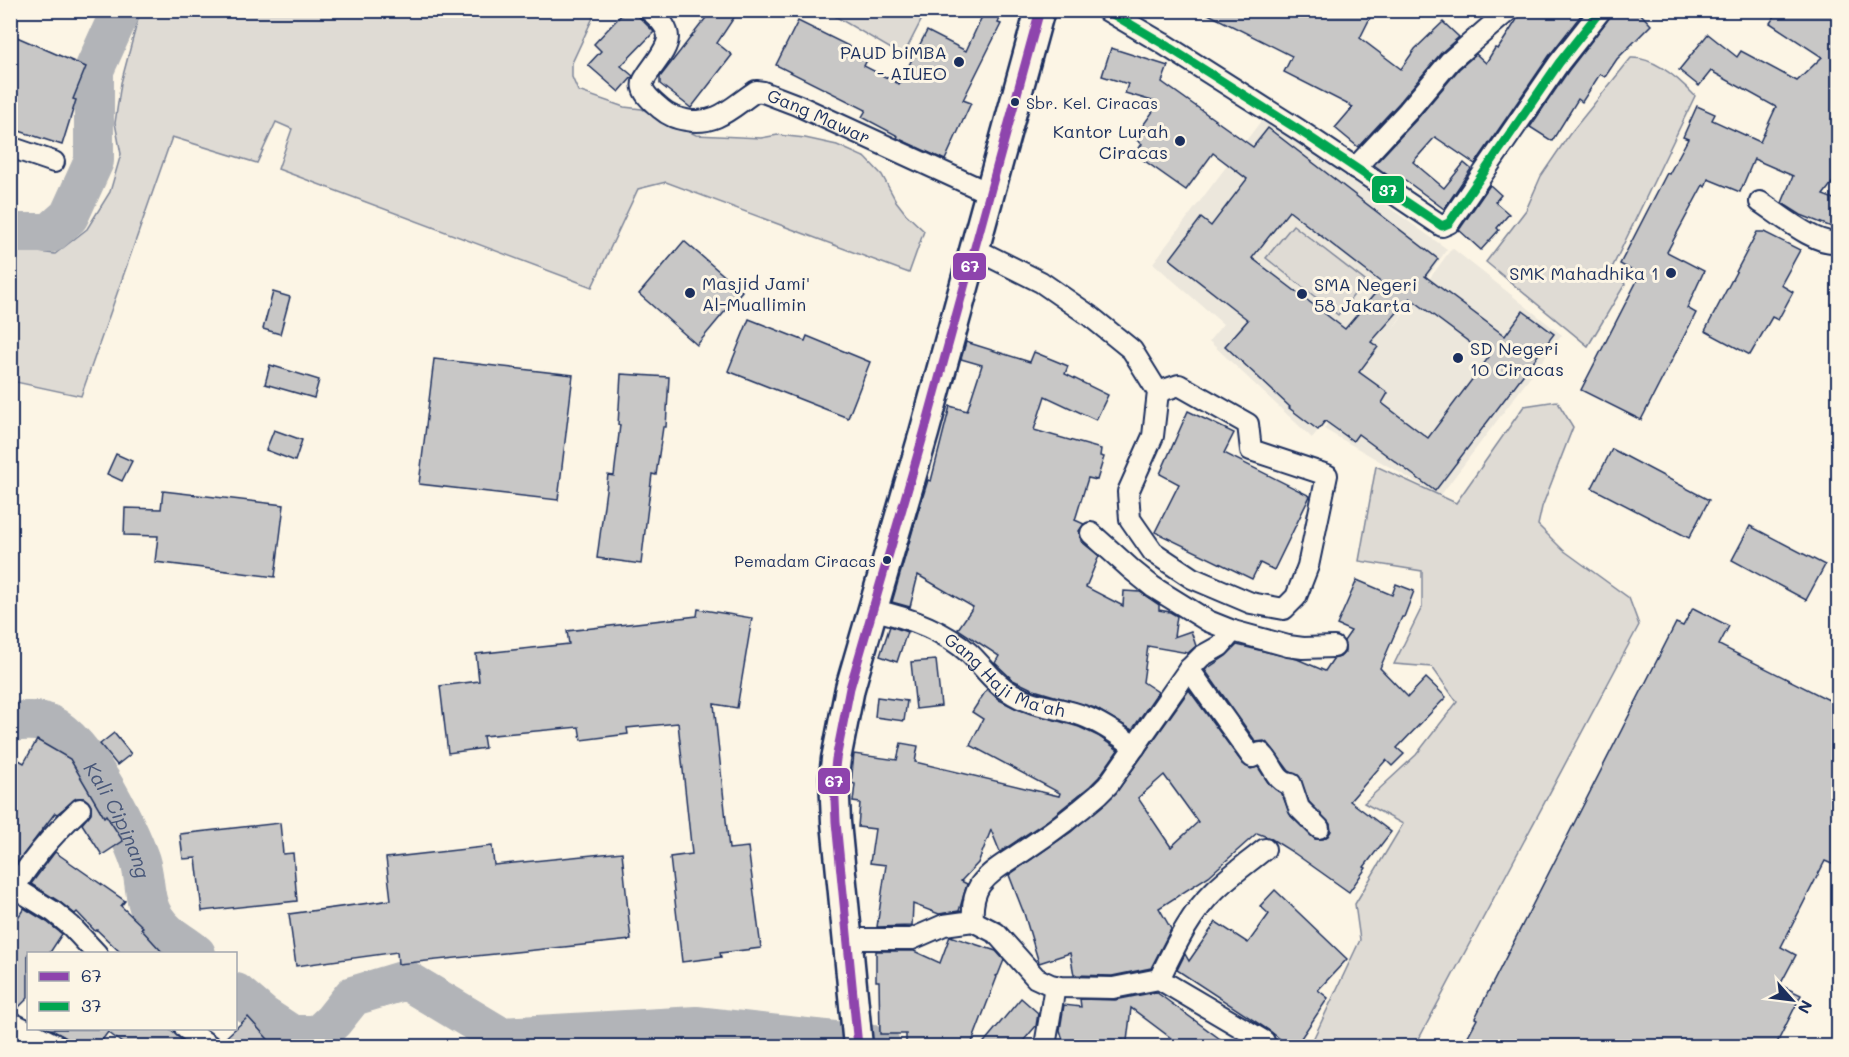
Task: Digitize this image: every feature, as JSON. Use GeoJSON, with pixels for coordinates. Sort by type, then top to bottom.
{"type":"FeatureCollection","features":[{"type":"Feature","properties":{"kind":"street","name":"Gang Mawar"},"geometry":{"type":"LineString","coordinates":[[648,10],[667,30],[668,38],[664,50],[643,81],[643,89],[648,98],[671,117],[699,123],[712,121],[756,91],[763,92],[797,105],[991,194]]}},
{"type":"Feature","properties":{"kind":"street"},"geometry":{"type":"LineString","coordinates":[[858,1036],[836,822],[835,767],[850,688],[991,194],[1040,10]]}},
{"type":"Feature","properties":{"kind":"street"},"geometry":{"type":"LineString","coordinates":[[1106,10],[1281,118],[1442,226],[1449,223],[1560,63],[1601,10]]}},
{"type":"Feature","properties":{"kind":"street"},"geometry":{"type":"LineString","coordinates":[[1355,168],[1450,61],[1509,10]]}},
{"type":"Feature","properties":{"kind":"street"},"geometry":{"type":"LineString","coordinates":[[10,147],[54,162]]}},
{"type":"Feature","properties":{"kind":"street"},"geometry":{"type":"LineString","coordinates":[[1760,202],[1815,238],[1828,242],[1839,242]]}},
{"type":"Feature","properties":{"kind":"street"},"geometry":{"type":"LineString","coordinates":[[975,249],[1041,282],[1090,316],[1132,350],[1158,392],[1153,436],[1128,492],[1130,519],[1153,552],[1192,578],[1251,603],[1284,609],[1296,597],[1308,566],[1327,475],[1251,450],[1248,424],[1179,385],[1158,392]]}},
{"type":"Feature","properties":{"kind":"street"},"geometry":{"type":"LineString","coordinates":[[1091,533],[1153,586],[1208,621],[1233,631],[1303,648],[1334,647]]}},
{"type":"Feature","properties":{"kind":"street","name":"Gang Haji Ma'ah"},"geometry":{"type":"LineString","coordinates":[[873,610],[895,615],[934,630],[970,655],[1000,687],[1038,705],[1083,716],[1110,729],[1135,747]]}},
{"type":"Feature","properties":{"kind":"street"},"geometry":{"type":"LineString","coordinates":[[973,921],[972,909],[975,894],[981,884],[998,868],[1098,795],[1135,747],[1189,669],[1202,656],[1220,646],[1233,631]]}},
{"type":"Feature","properties":{"kind":"street"},"geometry":{"type":"LineString","coordinates":[[1189,669],[1252,757],[1261,753],[1266,756],[1280,779],[1285,784],[1292,784],[1299,808],[1319,828]]}},
{"type":"Feature","properties":{"kind":"street"},"geometry":{"type":"LineString","coordinates":[[80,809],[51,836],[12,890],[54,912],[71,926],[95,952]]}},
{"type":"Feature","properties":{"kind":"street"},"geometry":{"type":"LineString","coordinates":[[1159,979],[1180,937],[1214,890],[1265,849]]}},
{"type":"Feature","properties":{"kind":"street"},"geometry":{"type":"LineString","coordinates":[[848,939],[912,939],[944,925],[973,921],[996,933],[1036,978],[1055,986],[1113,988],[1159,979],[1264,1041]]}},
{"type":"Feature","properties":{"kind":"street"},"geometry":{"type":"LineString","coordinates":[[1045,1047],[1055,986]]}},
{"type":"Feature","properties":{"kind":"street"},"geometry":{"type":"LineString","coordinates":[[10,1022],[58,1047]]}},
{"type":"Feature","properties":{"kind":"street"},"geometry":{"type":"LineString","coordinates":[[186,1030],[210,1047]]}},
{"type":"Feature","properties":{"kind":"shaded area"},"geometry":{"type":"Polygon","coordinates":[[[926,10],[903,56],[826,11],[926,10]]]}},
{"type":"Feature","properties":{"kind":"shaded area"},"geometry":{"type":"Polygon","coordinates":[[[139,11],[596,11],[572,63],[572,77],[578,91],[624,107],[642,109],[696,135],[761,138],[778,135],[837,145],[866,158],[882,175],[906,214],[924,231],[909,273],[666,182],[638,189],[592,287],[278,169],[292,129],[276,122],[257,163],[172,137],[81,396],[11,381],[11,249],[55,254],[87,229],[110,192],[121,154],[115,123],[121,83],[139,11]]]}},
{"type":"Feature","properties":{"kind":"shaded area"},"geometry":{"type":"Polygon","coordinates":[[[1631,58],[1658,65],[1674,76],[1695,96],[1612,268],[1625,284],[1588,346],[1486,262],[1526,210],[1541,176],[1569,135],[1631,58]]]}},
{"type":"Feature","properties":{"kind":"shaded area","name":"SMA Negeri 58 Jakarta"},"geometry":{"type":"Polygon","coordinates":[[[1264,117],[1447,249],[1391,331],[1452,248],[1562,335],[1440,496],[1324,429],[1341,401],[1312,438],[1209,341],[1223,324],[1153,263],[1264,117]]]}},
{"type":"Feature","properties":{"kind":"shaded area"},"geometry":{"type":"Polygon","coordinates":[[[1293,225],[1365,281],[1338,315],[1266,258],[1293,225]]]}},
{"type":"Feature","properties":{"kind":"shaded area"},"geometry":{"type":"Polygon","coordinates":[[[1557,401],[1573,427],[1542,507],[1538,525],[1563,550],[1629,598],[1639,625],[1415,1046],[1310,1046],[1360,940],[1355,904],[1403,824],[1364,803],[1416,755],[1457,702],[1432,667],[1394,664],[1422,607],[1422,571],[1359,561],[1376,466],[1456,503],[1524,406],[1557,401]]]}},
{"type":"Feature","properties":{"kind":"building"},"geometry":{"type":"Polygon","coordinates":[[[626,10],[632,10],[654,32],[621,66],[633,76],[619,92],[588,65],[601,51],[594,44],[626,10]]]}},
{"type":"Feature","properties":{"kind":"building"},"geometry":{"type":"Polygon","coordinates":[[[712,10],[739,10],[717,43],[732,55],[691,108],[660,84],[660,77],[712,10]]]}},
{"type":"Feature","properties":{"kind":"building"},"geometry":{"type":"Polygon","coordinates":[[[985,10],[1003,10],[998,23],[1001,24],[963,100],[971,103],[945,160],[897,138],[898,136],[862,117],[866,110],[776,65],[798,21],[869,56],[864,66],[899,84],[927,31],[966,51],[985,10]]]}},
{"type":"Feature","properties":{"kind":"building"},"geometry":{"type":"Polygon","coordinates":[[[1200,10],[1374,10],[1360,38],[1401,69],[1415,49],[1443,22],[1459,37],[1441,53],[1358,147],[1335,128],[1353,107],[1284,72],[1292,56],[1200,10]]]}},
{"type":"Feature","properties":{"kind":"building"},"geometry":{"type":"Polygon","coordinates":[[[1523,10],[1585,10],[1549,56],[1475,164],[1435,137],[1413,162],[1444,188],[1464,163],[1471,169],[1444,209],[1401,177],[1397,182],[1374,165],[1459,69],[1476,54],[1486,63],[1495,48],[1498,49],[1523,10]]]}},
{"type":"Feature","properties":{"kind":"building"},"geometry":{"type":"Polygon","coordinates":[[[1613,10],[1637,10],[1651,25],[1617,59],[1605,77],[1600,74],[1582,102],[1578,99],[1552,141],[1530,127],[1613,10]]]}},
{"type":"Feature","properties":{"kind":"building"},"geometry":{"type":"Polygon","coordinates":[[[1779,10],[1839,10],[1839,174],[1823,195],[1839,201],[1839,230],[1801,215],[1782,203],[1793,176],[1754,159],[1740,192],[1708,179],[1667,252],[1704,271],[1687,308],[1696,313],[1641,420],[1581,390],[1640,275],[1620,264],[1667,173],[1669,174],[1688,139],[1683,137],[1697,106],[1715,114],[1712,120],[1760,142],[1776,107],[1711,71],[1699,86],[1679,70],[1708,34],[1737,57],[1741,51],[1797,81],[1822,57],[1770,23],[1779,10]]]}},
{"type":"Feature","properties":{"kind":"building"},"geometry":{"type":"Polygon","coordinates":[[[10,34],[86,67],[73,99],[76,100],[62,145],[10,128],[10,34]]]}},
{"type":"Feature","properties":{"kind":"building"},"geometry":{"type":"Polygon","coordinates":[[[1111,48],[1168,66],[1162,82],[1253,147],[1268,128],[1438,259],[1425,276],[1505,336],[1523,311],[1554,334],[1435,491],[1358,434],[1353,441],[1325,421],[1318,430],[1289,408],[1225,346],[1248,320],[1170,259],[1201,218],[1211,226],[1247,179],[1213,153],[1186,190],[1135,154],[1142,144],[1134,138],[1159,103],[1125,93],[1128,84],[1102,76],[1111,48]],[[1289,211],[1252,258],[1345,329],[1383,284],[1289,211]],[[1410,298],[1371,342],[1378,347],[1359,372],[1388,393],[1382,403],[1428,438],[1489,357],[1410,298]]]}},
{"type":"Feature","properties":{"kind":"building"},"geometry":{"type":"Polygon","coordinates":[[[1490,185],[1501,195],[1495,202],[1509,214],[1497,228],[1499,230],[1481,250],[1459,230],[1490,185]]]}},
{"type":"Feature","properties":{"kind":"building"},"geometry":{"type":"Polygon","coordinates":[[[1757,232],[1764,232],[1800,250],[1781,285],[1793,292],[1778,320],[1772,317],[1750,355],[1705,331],[1757,232]]]}},
{"type":"Feature","properties":{"kind":"building","name":"Masjid Jami' Al-Muallimin"},"geometry":{"type":"Polygon","coordinates":[[[684,241],[742,291],[697,345],[639,294],[684,241]]]}},
{"type":"Feature","properties":{"kind":"building"},"geometry":{"type":"Polygon","coordinates":[[[273,292],[290,297],[280,334],[263,329],[273,292]]]}},
{"type":"Feature","properties":{"kind":"building"},"geometry":{"type":"Polygon","coordinates":[[[749,319],[805,341],[807,336],[870,362],[848,418],[728,371],[749,319]]]}},
{"type":"Feature","properties":{"kind":"building"},"geometry":{"type":"Polygon","coordinates":[[[966,342],[1030,362],[1034,352],[1068,366],[1065,374],[1108,395],[1096,420],[1045,396],[1034,430],[1101,449],[1100,456],[1104,457],[1097,480],[1088,478],[1075,520],[1084,524],[1079,531],[1081,541],[1099,556],[1086,587],[1123,606],[1124,591],[1140,592],[1159,605],[1159,610],[1177,616],[1174,637],[1191,631],[1196,646],[1188,653],[1148,646],[1143,682],[1158,692],[1132,730],[1095,708],[1034,690],[1013,680],[995,663],[999,656],[958,629],[973,607],[918,575],[910,607],[892,602],[928,480],[931,481],[950,406],[967,411],[982,365],[961,359],[966,342]]]}},
{"type":"Feature","properties":{"kind":"building"},"geometry":{"type":"Polygon","coordinates":[[[434,359],[573,375],[558,500],[419,484],[434,359]]]}},
{"type":"Feature","properties":{"kind":"building"},"geometry":{"type":"Polygon","coordinates":[[[270,365],[319,380],[314,398],[265,384],[270,365]]]}},
{"type":"Feature","properties":{"kind":"building"},"geometry":{"type":"Polygon","coordinates":[[[621,374],[669,377],[666,427],[663,427],[656,475],[652,474],[641,564],[597,558],[608,475],[614,476],[620,425],[618,425],[621,374]]]}},
{"type":"Feature","properties":{"kind":"building"},"geometry":{"type":"Polygon","coordinates":[[[1188,411],[1234,433],[1224,453],[1310,496],[1274,570],[1260,563],[1252,579],[1155,532],[1179,484],[1160,474],[1188,411]]]}},
{"type":"Feature","properties":{"kind":"building"},"geometry":{"type":"Polygon","coordinates":[[[274,430],[302,440],[295,461],[266,450],[274,430]]]}},
{"type":"Feature","properties":{"kind":"building"},"geometry":{"type":"Polygon","coordinates":[[[1612,449],[1709,500],[1689,538],[1592,488],[1612,449]]]}},
{"type":"Feature","properties":{"kind":"building"},"geometry":{"type":"Polygon","coordinates":[[[116,454],[132,461],[122,481],[107,474],[116,454]]]}},
{"type":"Feature","properties":{"kind":"building"},"geometry":{"type":"Polygon","coordinates":[[[163,491],[284,505],[275,577],[155,562],[158,536],[124,535],[125,508],[161,509],[163,491]]]}},
{"type":"Feature","properties":{"kind":"building"},"geometry":{"type":"Polygon","coordinates":[[[1750,526],[1825,565],[1806,600],[1732,560],[1750,526]]]}},
{"type":"Feature","properties":{"kind":"building"},"geometry":{"type":"Polygon","coordinates":[[[1357,580],[1392,595],[1396,584],[1414,591],[1380,668],[1408,697],[1426,678],[1446,697],[1397,748],[1404,754],[1392,766],[1386,760],[1350,801],[1391,832],[1364,867],[1366,868],[1349,892],[1294,853],[1257,833],[1209,876],[1159,908],[1171,929],[1151,968],[1112,976],[1074,975],[1070,953],[1039,963],[1023,910],[1009,875],[1071,832],[1116,793],[1189,690],[1243,764],[1251,769],[1258,767],[1269,784],[1282,794],[1291,816],[1315,839],[1328,836],[1331,831],[1330,824],[1309,802],[1299,776],[1289,771],[1269,744],[1264,741],[1256,742],[1205,670],[1226,656],[1237,645],[1297,659],[1325,671],[1333,659],[1345,652],[1344,641],[1351,631],[1337,625],[1357,580]],[[1164,775],[1138,798],[1171,847],[1198,822],[1164,775]]]}},
{"type":"Feature","properties":{"kind":"building"},"geometry":{"type":"Polygon","coordinates":[[[1693,608],[1729,626],[1719,645],[1839,705],[1839,867],[1825,861],[1781,947],[1796,955],[1780,985],[1801,995],[1775,1047],[1462,1047],[1676,623],[1683,626],[1693,608]]]}},
{"type":"Feature","properties":{"kind":"building"},"geometry":{"type":"Polygon","coordinates":[[[698,609],[752,618],[737,708],[714,704],[729,849],[748,847],[761,948],[720,953],[721,957],[682,962],[670,857],[692,854],[678,723],[627,728],[628,734],[581,740],[579,727],[483,736],[485,748],[448,753],[440,686],[479,681],[476,654],[569,644],[567,631],[697,616],[698,609]]]}},
{"type":"Feature","properties":{"kind":"building"},"geometry":{"type":"Polygon","coordinates":[[[890,626],[907,632],[897,662],[880,656],[890,626]]]}},
{"type":"Feature","properties":{"kind":"building"},"geometry":{"type":"Polygon","coordinates":[[[936,660],[941,706],[916,709],[911,662],[936,660]]]}},
{"type":"Feature","properties":{"kind":"building"},"geometry":{"type":"Polygon","coordinates":[[[987,689],[999,700],[1017,709],[1079,727],[1098,736],[1118,750],[1090,786],[1048,820],[1000,852],[991,830],[978,863],[961,881],[967,884],[959,911],[939,914],[913,904],[912,926],[877,927],[886,865],[870,863],[875,829],[858,827],[860,803],[853,802],[855,784],[851,783],[854,754],[897,760],[901,743],[918,746],[915,762],[1059,796],[1060,793],[970,745],[983,719],[972,712],[987,689]]]}},
{"type":"Feature","properties":{"kind":"building"},"geometry":{"type":"Polygon","coordinates":[[[877,697],[907,701],[904,721],[875,717],[877,697]]]}},
{"type":"Feature","properties":{"kind":"building"},"geometry":{"type":"Polygon","coordinates":[[[114,733],[131,754],[117,765],[100,744],[114,733]]]}},
{"type":"Feature","properties":{"kind":"building"},"geometry":{"type":"Polygon","coordinates":[[[37,740],[70,759],[104,817],[106,815],[123,841],[102,855],[82,824],[91,813],[91,806],[84,798],[77,798],[57,814],[55,813],[11,871],[10,774],[19,760],[24,763],[37,740]]]}},
{"type":"Feature","properties":{"kind":"building"},"geometry":{"type":"Polygon","coordinates":[[[280,823],[283,854],[293,853],[297,901],[202,911],[196,858],[183,859],[180,834],[280,823]]]}},
{"type":"Feature","properties":{"kind":"building"},"geometry":{"type":"Polygon","coordinates":[[[492,846],[494,865],[622,852],[631,940],[398,964],[397,952],[296,966],[289,914],[391,900],[386,858],[492,846]]]}},
{"type":"Feature","properties":{"kind":"building"},"geometry":{"type":"Polygon","coordinates":[[[55,852],[125,901],[121,906],[143,927],[141,929],[162,952],[120,952],[77,912],[75,914],[31,884],[55,852]]]}},
{"type":"Feature","properties":{"kind":"building"},"geometry":{"type":"Polygon","coordinates":[[[1275,890],[1347,959],[1318,990],[1328,998],[1295,1047],[1290,1047],[1270,1031],[1177,970],[1185,954],[1189,961],[1216,922],[1248,943],[1269,914],[1260,906],[1275,890]]]}},
{"type":"Feature","properties":{"kind":"building"},"geometry":{"type":"Polygon","coordinates":[[[24,908],[62,934],[50,952],[27,952],[27,999],[15,1011],[10,1010],[10,930],[24,908]]]}},
{"type":"Feature","properties":{"kind":"building"},"geometry":{"type":"Polygon","coordinates":[[[950,936],[996,951],[1004,960],[971,1045],[906,1043],[906,1034],[880,1034],[876,951],[914,951],[940,963],[950,936]]]}},
{"type":"Feature","properties":{"kind":"building"},"geometry":{"type":"Polygon","coordinates":[[[1156,992],[1231,1047],[1183,1047],[1131,1008],[1127,1041],[1122,1040],[1122,1047],[1065,1047],[1060,1030],[1064,1005],[1081,1007],[1080,999],[1115,1000],[1156,992]]]}},
{"type":"Feature","properties":{"kind":"building"},"geometry":{"type":"Polygon","coordinates":[[[1021,998],[1038,1013],[1036,1026],[1018,1047],[980,1047],[1021,998]]]}},
{"type":"Feature","properties":{"kind":"building"},"geometry":{"type":"Polygon","coordinates":[[[248,1017],[275,1047],[222,1047],[221,1042],[234,1030],[237,1030],[237,1027],[248,1017]]]}},
{"type":"Feature","properties":{"kind":"building"},"geometry":{"type":"Polygon","coordinates":[[[52,1030],[170,1030],[190,1047],[127,1047],[108,1032],[97,1047],[70,1047],[68,1039],[52,1030]]]}},
{"type":"Feature","properties":{"kind":"waterway","name":"Kali Cipinang"},"geometry":{"type":"LineString","coordinates":[[10,233],[50,233],[69,216],[94,161],[94,70],[121,10]]}},
{"type":"Feature","properties":{"kind":"waterway","name":"Kali Cipinang"},"geometry":{"type":"LineString","coordinates":[[10,722],[43,722],[58,730],[73,743],[101,782],[125,825],[140,861],[147,898],[155,919],[169,935],[193,952]]}},
{"type":"Feature","properties":{"kind":"waterway","name":"Kali Cipinang"},"geometry":{"type":"LineString","coordinates":[[237,994],[263,1016],[292,1035],[318,1035],[333,1021],[353,996],[406,980],[501,1037],[696,1026],[881,1046]]}},
{"type":"Feature","properties":{"kind":"waterway"},"geometry":{"type":"LineString","coordinates":[[498,1046],[501,1037]]}},
{"type":"Feature","properties":{"kind":"transit line","name":"67"},"geometry":{"type":"LineString","coordinates":[[858,1046],[836,822],[834,777],[836,759],[850,688],[924,433],[1040,10]]}},
{"type":"Feature","properties":{"kind":"transit line","name":"37"},"geometry":{"type":"LineString","coordinates":[[1106,10],[1299,130],[1442,226],[1449,223],[1559,63],[1601,10]]}},
{"type":"Feature","properties":{"kind":"place","name":"PAUD biMBA - AIUEO"},"geometry":{"type":"Point","coordinates":[959,62]}},
{"type":"Feature","properties":{"kind":"place","name":"Sbr. Kel. Ciracas"},"geometry":{"type":"Point","coordinates":[1015,102]}},
{"type":"Feature","properties":{"kind":"place","name":"Kantor Lurah Ciracas"},"geometry":{"type":"Point","coordinates":[1180,141]}},
{"type":"Feature","properties":{"kind":"place","name":"SMK Mahadhika 1"},"geometry":{"type":"Point","coordinates":[1671,273]}},
{"type":"Feature","properties":{"kind":"place","name":"Masjid Jami' Al-Muallimin"},"geometry":{"type":"Point","coordinates":[690,293]}},
{"type":"Feature","properties":{"kind":"place","name":"SMA Negeri 58 Jakarta"},"geometry":{"type":"Point","coordinates":[1302,294]}},
{"type":"Feature","properties":{"kind":"place","name":"SD Negeri 10 Ciracas"},"geometry":{"type":"Point","coordinates":[1458,358]}},
{"type":"Feature","properties":{"kind":"place","name":"Pemadam Ciracas"},"geometry":{"type":"Point","coordinates":[887,560]}}]}
